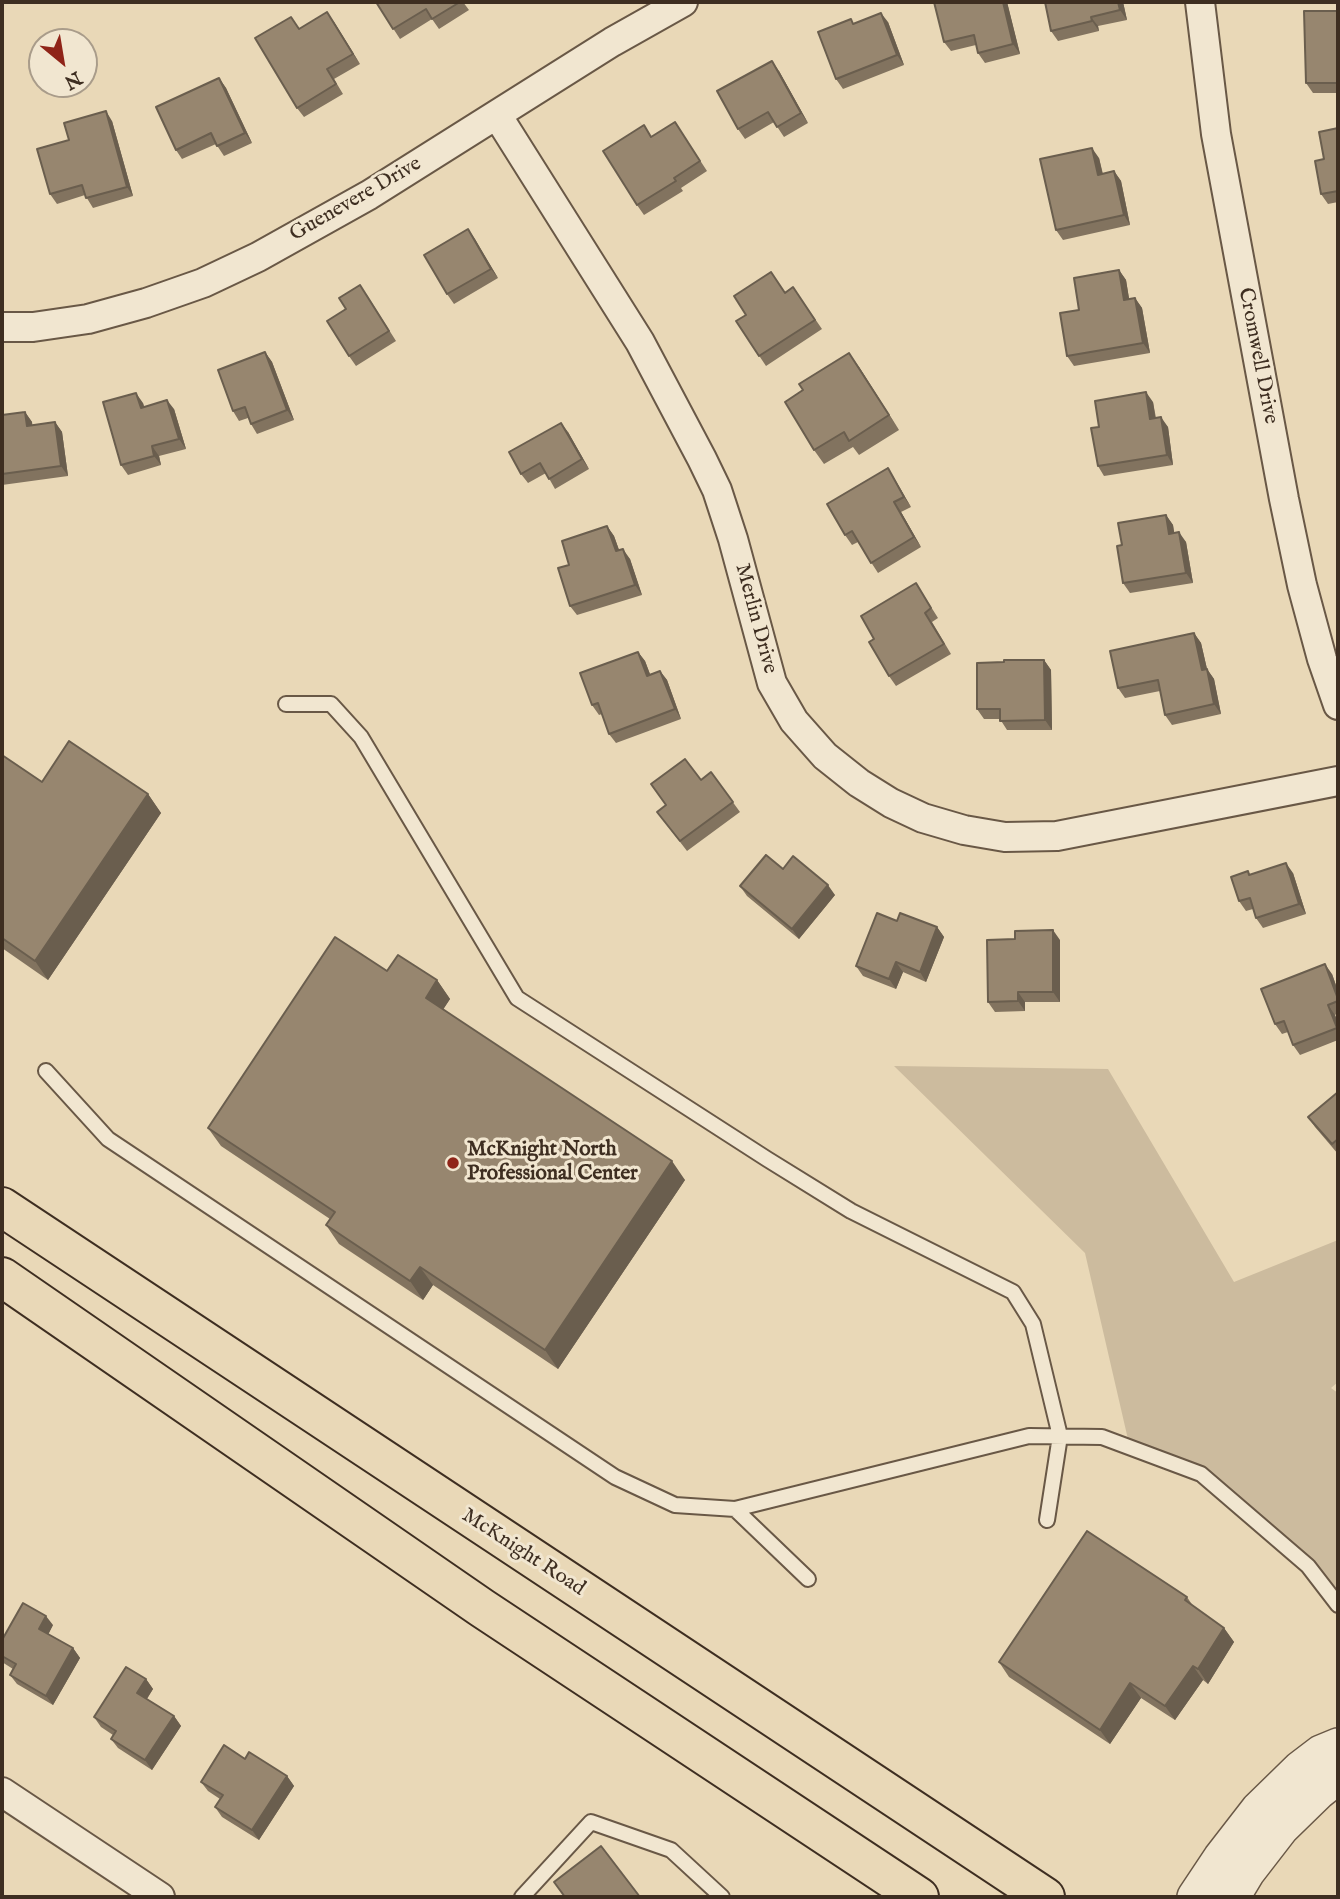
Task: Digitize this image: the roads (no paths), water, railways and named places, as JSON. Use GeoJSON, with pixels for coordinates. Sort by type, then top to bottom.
{"type":"FeatureCollection","features":[{"type":"Feature","properties":{"kind":"highway","name":"McKnight Road"},"geometry":{"type":"LineString","coordinates":[[2,1207],[1045,1897]]}},
{"type":"Feature","properties":{"kind":"highway"},"geometry":{"type":"LineString","coordinates":[[2,1278],[482,1608],[919,1897]]}},
{"type":"Feature","properties":{"kind":"street","name":"Guenevere Drive"},"geometry":{"type":"LineString","coordinates":[[2,327],[33,327],[88,319],[203,284],[258,257],[369,195],[612,42],[683,2]]}},
{"type":"Feature","properties":{"kind":"street","name":"Cromwell Drive"},"geometry":{"type":"LineString","coordinates":[[1200,2],[1218,146],[1284,499],[1322,659],[1338,705]]}},
{"type":"Feature","properties":{"kind":"street","name":"Merlin Drive"},"geometry":{"type":"LineString","coordinates":[[497,115],[640,342],[702,458],[717,490],[733,539],[772,683],[794,721],[825,756],[859,783],[891,803],[923,818],[964,830],[1005,837],[1057,836],[1338,781]]}},
{"type":"Feature","properties":{"kind":"street"},"geometry":{"type":"LineString","coordinates":[[1195,1897],[1259,1809],[1300,1769],[1321,1753],[1338,1746]]}},
{"type":"Feature","properties":{"kind":"street"},"geometry":{"type":"LineString","coordinates":[[1232,1897],[1281,1828],[1338,1776]]}},
{"type":"Feature","properties":{"kind":"street"},"geometry":{"type":"LineString","coordinates":[[2,1792],[160,1897]]}},
{"type":"Feature","properties":{"kind":"lane"},"geometry":{"type":"LineString","coordinates":[[286,704],[331,704],[361,737],[517,998],[851,1211],[1013,1292],[1033,1324],[1060,1436],[1047,1520]]}},
{"type":"Feature","properties":{"kind":"lane"},"geometry":{"type":"LineString","coordinates":[[46,1071],[108,1139],[615,1478],[675,1505],[736,1509],[1029,1436],[1102,1437],[1201,1474],[1308,1566],[1338,1605]]}},
{"type":"Feature","properties":{"kind":"lane"},"geometry":{"type":"LineString","coordinates":[[736,1509],[808,1579]]}},
{"type":"Feature","properties":{"kind":"lane"},"geometry":{"type":"LineString","coordinates":[[522,1897],[591,1822],[671,1850],[722,1897]]}},
{"type":"Feature","properties":{"kind":"place","name":"McKnight North Professional Center"},"geometry":{"type":"Point","coordinates":[453,1163]}}]}
